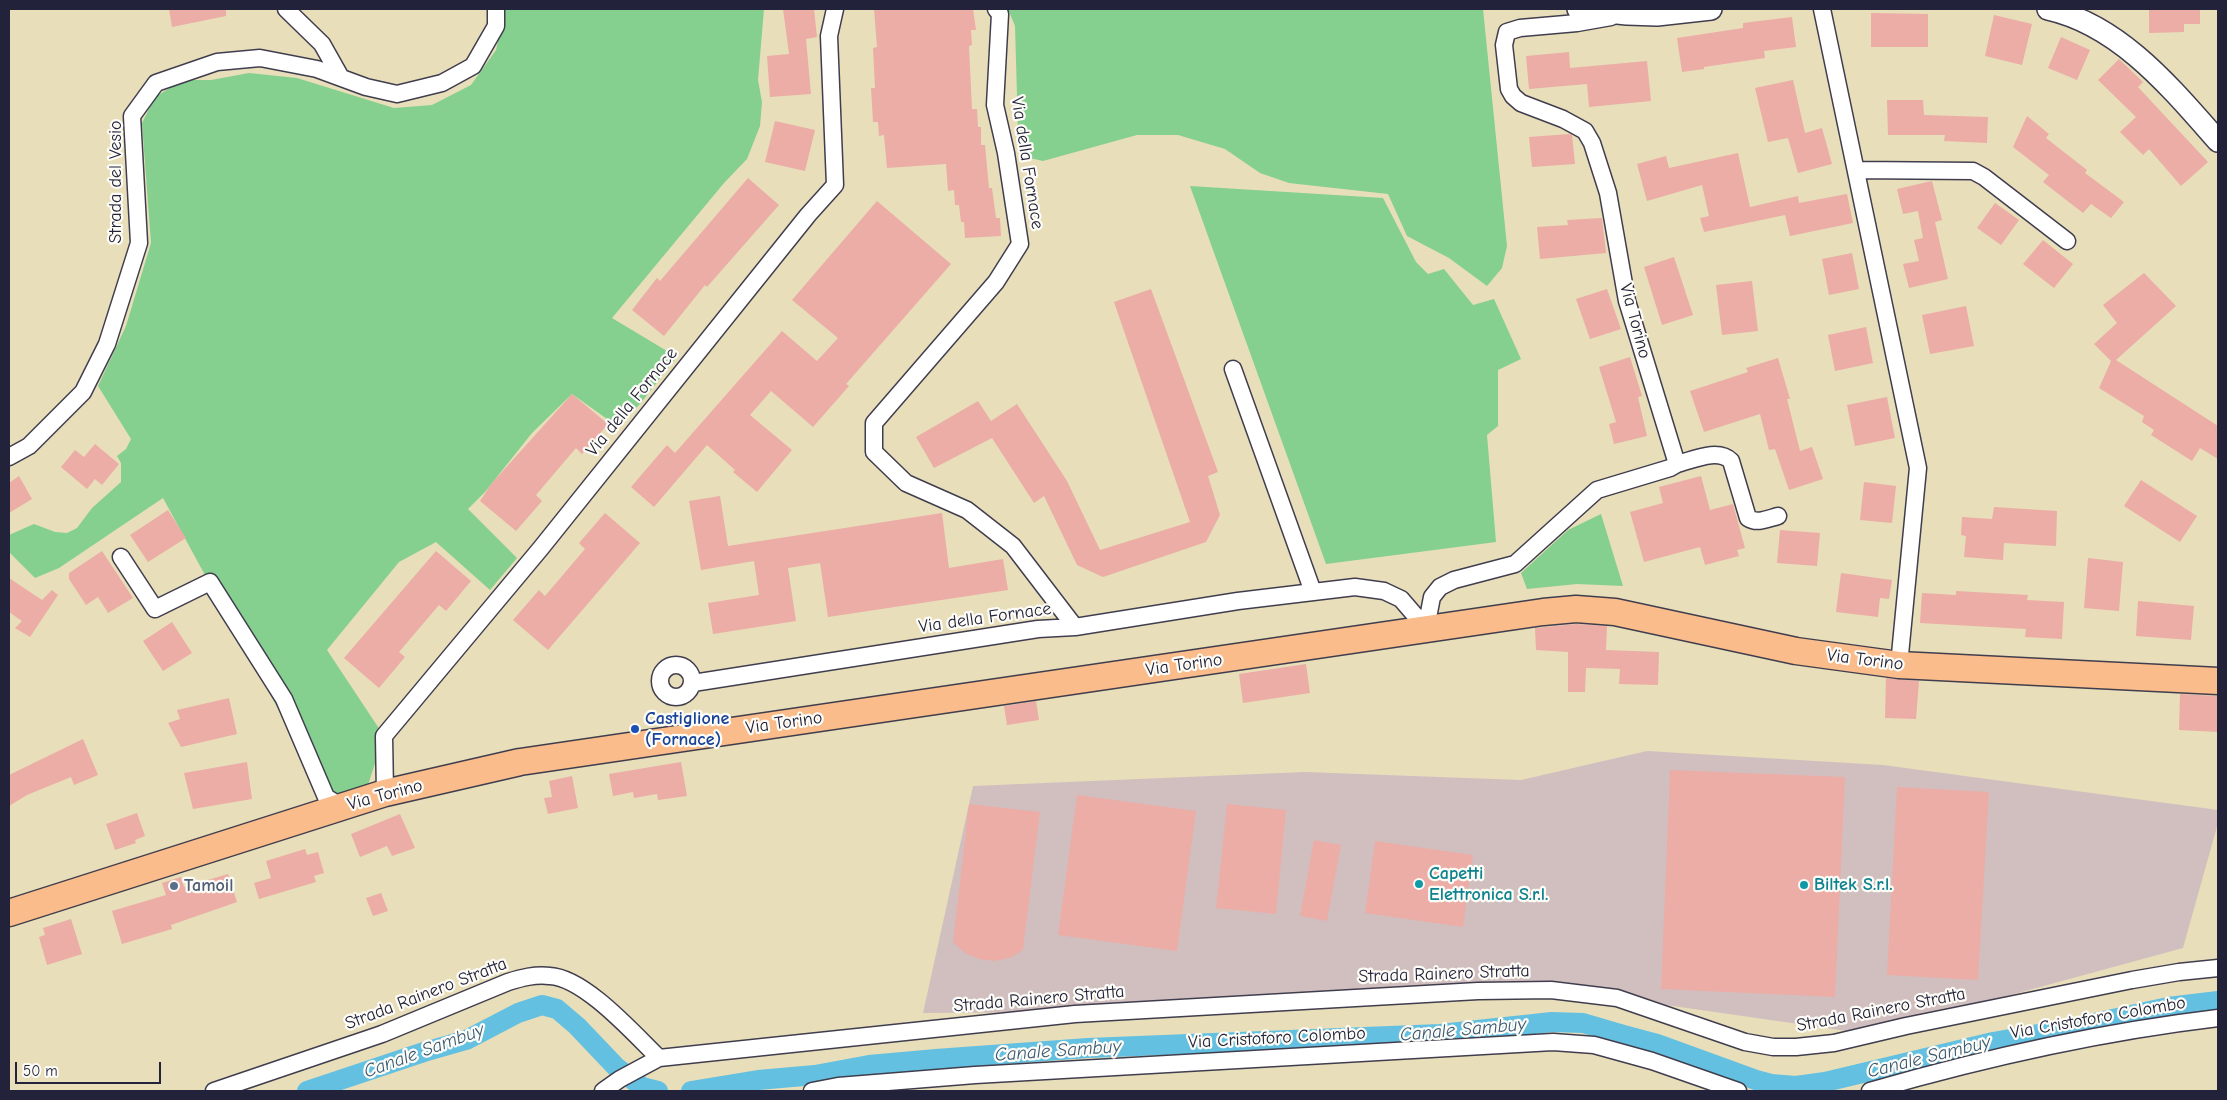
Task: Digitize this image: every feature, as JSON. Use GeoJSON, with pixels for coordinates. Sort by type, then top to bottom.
{"type":"FeatureCollection","features":[{"type":"Feature","properties":{"kind":"main road","name":"Via Torino"},"geometry":{"type":"LineString","coordinates":[[9,913],[385,793],[520,762],[1543,612],[1576,609],[1615,612],[1796,651],[1899,665],[2218,681]]}},
{"type":"Feature","properties":{"kind":"street"},"geometry":{"type":"LineString","coordinates":[[286,9],[322,44],[340,76]]}},
{"type":"Feature","properties":{"kind":"street","name":"Strada del Vesio"},"geometry":{"type":"LineString","coordinates":[[9,457],[29,446],[83,392],[107,344],[139,243],[132,116],[156,83],[217,62],[260,58],[316,68],[366,87],[397,94],[442,83],[473,66],[496,26],[496,9]]}},
{"type":"Feature","properties":{"kind":"street","name":"Via della Fornace"},"geometry":{"type":"LineString","coordinates":[[385,793],[384,736],[541,548],[834,185],[829,36],[835,9]]}},
{"type":"Feature","properties":{"kind":"street","name":"Via della Fornace"},"geometry":{"type":"LineString","coordinates":[[996,9],[1000,14],[996,105],[1006,153],[1020,244],[996,282],[874,424],[874,452],[906,483],[967,510],[1013,546],[1075,627]]}},
{"type":"Feature","properties":{"kind":"street"},"geometry":{"type":"LineString","coordinates":[[1578,9],[1657,15],[1711,9]]}},
{"type":"Feature","properties":{"kind":"street"},"geometry":{"type":"LineString","coordinates":[[1822,9],[1918,468],[1899,665]]}},
{"type":"Feature","properties":{"kind":"street"},"geometry":{"type":"LineString","coordinates":[[2048,9],[2066,13],[2103,32],[2160,75],[2218,141]]}},
{"type":"Feature","properties":{"kind":"street","name":"Via Torino"},"geometry":{"type":"LineString","coordinates":[[1627,14],[1577,24],[1520,28],[1508,32],[1504,44],[1509,89],[1513,96],[1521,103],[1563,119],[1585,131],[1592,143],[1608,193],[1627,301],[1677,464]]}},
{"type":"Feature","properties":{"kind":"street"},"geometry":{"type":"LineString","coordinates":[[1856,170],[1972,171],[1984,177],[2067,241]]}},
{"type":"Feature","properties":{"kind":"street"},"geometry":{"type":"LineString","coordinates":[[1233,369],[1312,592]]}},
{"type":"Feature","properties":{"kind":"street"},"geometry":{"type":"LineString","coordinates":[[1426,628],[1432,597],[1440,587],[1454,580],[1515,564],[1597,490],[1670,468],[1677,464],[1719,454],[1726,456],[1731,462],[1748,518],[1752,521],[1761,521],[1778,516]]}},
{"type":"Feature","properties":{"kind":"street"},"geometry":{"type":"LineString","coordinates":[[121,556],[155,610],[210,582],[284,699],[326,797],[342,807]]}},
{"type":"Feature","properties":{"kind":"street","name":"Via della Fornace"},"geometry":{"type":"LineString","coordinates":[[692,683],[1018,632],[1075,627],[1238,601],[1355,587],[1384,591],[1401,600],[1426,628]]}},
{"type":"Feature","properties":{"kind":"street","name":"Strada Rainero Stratta"},"geometry":{"type":"LineString","coordinates":[[603,1091],[620,1079],[659,1058],[1075,1014],[1478,991],[1551,990],[1616,998],[1745,1042],[1773,1047],[1796,1048],[1834,1042],[2132,980],[2218,968]]}},
{"type":"Feature","properties":{"kind":"street","name":"Strada Rainero Stratta"},"geometry":{"type":"LineString","coordinates":[[214,1091],[382,1034],[508,982],[526,977],[551,976],[568,982],[593,996],[659,1058]]}},
{"type":"Feature","properties":{"kind":"street","name":"Via Cristoforo Colombo"},"geometry":{"type":"LineString","coordinates":[[1870,1091],[2048,1045],[2150,1026],[2218,1018]]}},
{"type":"Feature","properties":{"kind":"street","name":"Via Cristoforo Colombo"},"geometry":{"type":"LineString","coordinates":[[812,1091],[838,1086],[974,1075],[1552,1042],[1594,1045],[1652,1061],[1738,1091]]}},
{"type":"Feature","properties":{"kind":"shaded area"},"geometry":{"type":"Polygon","coordinates":[[[1647,751],[1883,765],[2218,810],[2218,823],[2183,948],[1868,1034],[1617,998],[1311,1000],[1099,1012],[923,1013],[973,786],[1305,772],[1521,780],[1647,751]]]}},
{"type":"Feature","properties":{"kind":"green space"},"geometry":{"type":"Polygon","coordinates":[[[505,9],[764,9],[758,80],[762,102],[760,126],[747,159],[724,183],[612,318],[677,357],[640,404],[617,426],[572,394],[532,433],[485,492],[468,509],[517,558],[490,590],[436,542],[399,562],[327,650],[384,736],[363,800],[326,797],[163,498],[59,568],[35,578],[9,552],[9,535],[34,524],[55,532],[67,533],[77,528],[92,508],[121,482],[121,463],[117,456],[126,449],[131,439],[98,386],[126,326],[151,243],[142,123],[155,97],[183,80],[211,80],[249,73],[297,78],[394,108],[432,105],[471,85],[496,50],[505,9]]]}},
{"type":"Feature","properties":{"kind":"green space"},"geometry":{"type":"Polygon","coordinates":[[[1008,9],[1483,9],[1507,246],[1502,268],[1487,286],[1449,258],[1407,236],[1388,194],[1289,183],[1260,173],[1225,149],[1178,135],[1137,135],[1043,161],[1030,158],[1018,131],[1015,26],[1008,9]]]}},
{"type":"Feature","properties":{"kind":"green space"},"geometry":{"type":"Polygon","coordinates":[[[1190,186],[1383,198],[1416,262],[1428,274],[1444,269],[1473,305],[1494,299],[1521,359],[1498,370],[1498,426],[1487,435],[1496,542],[1326,564],[1190,186]]]}},
{"type":"Feature","properties":{"kind":"green space"},"geometry":{"type":"Polygon","coordinates":[[[1601,514],[1623,586],[1577,584],[1527,589],[1521,573],[1568,530],[1601,514]]]}},
{"type":"Feature","properties":{"kind":"building"},"geometry":{"type":"Polygon","coordinates":[[[169,9],[226,9],[226,16],[172,27],[169,9]]]}},
{"type":"Feature","properties":{"kind":"building"},"geometry":{"type":"Polygon","coordinates":[[[783,9],[814,9],[817,37],[806,39],[811,94],[770,97],[767,56],[789,54],[783,9]]]}},
{"type":"Feature","properties":{"kind":"building"},"geometry":{"type":"Polygon","coordinates":[[[874,9],[973,9],[976,30],[971,30],[972,45],[969,46],[972,109],[977,109],[978,127],[981,127],[981,145],[985,145],[989,188],[992,188],[996,218],[1000,218],[1001,236],[965,238],[964,222],[961,222],[959,205],[955,205],[954,190],[948,191],[946,164],[887,168],[884,135],[879,136],[878,122],[873,122],[871,88],[875,88],[873,48],[877,47],[874,9]]]}},
{"type":"Feature","properties":{"kind":"building"},"geometry":{"type":"Polygon","coordinates":[[[2149,9],[2200,9],[2200,24],[2184,24],[2184,32],[2149,33],[2149,9]]]}},
{"type":"Feature","properties":{"kind":"building"},"geometry":{"type":"Polygon","coordinates":[[[1871,13],[1928,14],[1928,47],[1871,47],[1871,13]]]}},
{"type":"Feature","properties":{"kind":"building"},"geometry":{"type":"Polygon","coordinates":[[[1994,15],[2032,24],[2022,65],[1985,56],[1994,15]]]}},
{"type":"Feature","properties":{"kind":"building"},"geometry":{"type":"Polygon","coordinates":[[[1792,17],[1796,47],[1764,51],[1765,58],[1682,72],[1677,38],[1743,28],[1743,23],[1792,17]]]}},
{"type":"Feature","properties":{"kind":"building"},"geometry":{"type":"Polygon","coordinates":[[[2061,37],[2090,50],[2077,80],[2048,68],[2061,37]]]}},
{"type":"Feature","properties":{"kind":"building"},"geometry":{"type":"Polygon","coordinates":[[[1569,52],[1570,68],[1647,61],[1651,101],[1589,107],[1587,84],[1529,89],[1526,56],[1569,52]]]}},
{"type":"Feature","properties":{"kind":"building"},"geometry":{"type":"Polygon","coordinates":[[[2119,59],[2143,82],[2138,87],[2208,162],[2181,186],[2149,149],[2143,155],[2120,132],[2136,117],[2098,80],[2119,59]]]}},
{"type":"Feature","properties":{"kind":"building"},"geometry":{"type":"Polygon","coordinates":[[[1793,80],[1805,133],[1822,128],[1832,164],[1798,173],[1788,138],[1768,142],[1755,88],[1793,80]]]}},
{"type":"Feature","properties":{"kind":"building"},"geometry":{"type":"Polygon","coordinates":[[[1887,100],[1923,100],[1924,115],[1988,117],[1987,143],[1944,141],[1945,135],[1888,135],[1887,100]]]}},
{"type":"Feature","properties":{"kind":"building"},"geometry":{"type":"Polygon","coordinates":[[[2027,116],[2049,134],[2046,138],[2087,170],[2085,173],[2124,202],[2111,218],[2091,204],[2083,213],[2043,182],[2049,175],[2013,147],[2027,116]]]}},
{"type":"Feature","properties":{"kind":"building"},"geometry":{"type":"Polygon","coordinates":[[[775,121],[815,130],[805,171],[765,162],[775,121]]]}},
{"type":"Feature","properties":{"kind":"building"},"geometry":{"type":"Polygon","coordinates":[[[1572,135],[1575,164],[1532,167],[1529,137],[1572,135]]]}},
{"type":"Feature","properties":{"kind":"building"},"geometry":{"type":"Polygon","coordinates":[[[1738,153],[1750,207],[1798,196],[1799,203],[1847,194],[1853,223],[1790,236],[1785,215],[1704,232],[1700,218],[1709,216],[1702,185],[1647,201],[1637,164],[1666,156],[1669,168],[1738,153]]]}},
{"type":"Feature","properties":{"kind":"building"},"geometry":{"type":"Polygon","coordinates":[[[748,178],[779,205],[707,287],[705,285],[664,336],[632,310],[657,278],[660,281],[748,178]]]}},
{"type":"Feature","properties":{"kind":"building"},"geometry":{"type":"Polygon","coordinates":[[[1932,181],[1942,220],[1935,222],[1948,279],[1909,288],[1903,264],[1919,261],[1914,240],[1923,238],[1918,211],[1903,214],[1897,189],[1932,181]]]}},
{"type":"Feature","properties":{"kind":"building"},"geometry":{"type":"Polygon","coordinates":[[[877,201],[951,264],[846,384],[849,386],[813,427],[771,391],[750,415],[792,450],[757,492],[733,472],[735,470],[707,445],[654,507],[631,487],[667,445],[675,453],[782,331],[817,361],[838,338],[792,300],[877,201]]]}},
{"type":"Feature","properties":{"kind":"building"},"geometry":{"type":"Polygon","coordinates":[[[1995,203],[2019,220],[2001,245],[1977,228],[1995,203]]]}},
{"type":"Feature","properties":{"kind":"building"},"geometry":{"type":"Polygon","coordinates":[[[1602,218],[1606,253],[1540,259],[1537,227],[1568,225],[1567,220],[1602,218]]]}},
{"type":"Feature","properties":{"kind":"building"},"geometry":{"type":"Polygon","coordinates":[[[2043,240],[2073,264],[2054,288],[2023,264],[2043,240]]]}},
{"type":"Feature","properties":{"kind":"building"},"geometry":{"type":"Polygon","coordinates":[[[1852,253],[1859,289],[1829,295],[1822,259],[1852,253]]]}},
{"type":"Feature","properties":{"kind":"building"},"geometry":{"type":"Polygon","coordinates":[[[1674,257],[1693,315],[1662,325],[1644,267],[1674,257]]]}},
{"type":"Feature","properties":{"kind":"building"},"geometry":{"type":"Polygon","coordinates":[[[2144,273],[2176,306],[2116,360],[2218,426],[2218,459],[2200,448],[2192,461],[2151,435],[2154,430],[2142,422],[2144,416],[2099,388],[2111,361],[2094,344],[2117,323],[2103,305],[2144,273]]]}},
{"type":"Feature","properties":{"kind":"building"},"geometry":{"type":"Polygon","coordinates":[[[1752,281],[1758,331],[1722,335],[1716,285],[1752,281]]]}},
{"type":"Feature","properties":{"kind":"building"},"geometry":{"type":"Polygon","coordinates":[[[1151,289],[1218,472],[1208,476],[1220,515],[1206,542],[1103,577],[1077,565],[1044,496],[1034,503],[992,438],[934,468],[916,437],[978,401],[991,421],[1017,404],[1067,481],[1100,550],[1190,522],[1114,302],[1151,289]]]}},
{"type":"Feature","properties":{"kind":"building"},"geometry":{"type":"Polygon","coordinates":[[[1607,289],[1621,329],[1590,339],[1576,299],[1607,289]]]}},
{"type":"Feature","properties":{"kind":"building"},"geometry":{"type":"Polygon","coordinates":[[[1966,306],[1974,346],[1930,354],[1922,315],[1966,306]]]}},
{"type":"Feature","properties":{"kind":"building"},"geometry":{"type":"Polygon","coordinates":[[[1866,327],[1873,363],[1835,371],[1828,335],[1866,327]]]}},
{"type":"Feature","properties":{"kind":"building"},"geometry":{"type":"Polygon","coordinates":[[[1630,357],[1642,396],[1638,397],[1647,436],[1614,444],[1609,424],[1616,422],[1599,367],[1630,357]]]}},
{"type":"Feature","properties":{"kind":"building"},"geometry":{"type":"Polygon","coordinates":[[[1778,358],[1790,399],[1787,399],[1800,451],[1812,447],[1823,479],[1789,490],[1775,449],[1769,450],[1760,414],[1704,432],[1690,391],[1748,372],[1746,368],[1778,358]]]}},
{"type":"Feature","properties":{"kind":"building"},"geometry":{"type":"Polygon","coordinates":[[[572,394],[608,424],[582,454],[576,448],[536,495],[542,501],[516,531],[480,501],[492,483],[572,394]]]}},
{"type":"Feature","properties":{"kind":"building"},"geometry":{"type":"Polygon","coordinates":[[[1887,397],[1895,438],[1855,446],[1847,405],[1887,397]]]}},
{"type":"Feature","properties":{"kind":"building"},"geometry":{"type":"Polygon","coordinates":[[[95,444],[119,464],[102,485],[95,479],[87,489],[61,467],[75,450],[84,457],[95,444]]]}},
{"type":"Feature","properties":{"kind":"building"},"geometry":{"type":"Polygon","coordinates":[[[19,476],[32,499],[9,513],[9,483],[19,476]]]}},
{"type":"Feature","properties":{"kind":"building"},"geometry":{"type":"Polygon","coordinates":[[[1701,476],[1710,510],[1733,504],[1745,548],[1737,550],[1739,556],[1705,565],[1700,547],[1644,562],[1630,512],[1663,503],[1659,487],[1701,476]]]}},
{"type":"Feature","properties":{"kind":"building"},"geometry":{"type":"Polygon","coordinates":[[[2141,480],[2197,516],[2180,542],[2124,506],[2141,480]]]}},
{"type":"Feature","properties":{"kind":"building"},"geometry":{"type":"Polygon","coordinates":[[[1864,482],[1896,486],[1892,523],[1860,520],[1864,482]]]}},
{"type":"Feature","properties":{"kind":"building"},"geometry":{"type":"Polygon","coordinates":[[[720,496],[728,546],[942,513],[949,568],[1003,559],[1008,590],[828,617],[820,563],[788,568],[796,621],[713,634],[708,603],[759,595],[754,561],[701,570],[689,501],[720,496]]]}},
{"type":"Feature","properties":{"kind":"building"},"geometry":{"type":"Polygon","coordinates":[[[1994,507],[2057,511],[2056,546],[2004,543],[2003,560],[1964,557],[1966,536],[1961,535],[1962,517],[1992,519],[1994,507]]]}},
{"type":"Feature","properties":{"kind":"building"},"geometry":{"type":"Polygon","coordinates":[[[168,510],[186,538],[148,562],[130,535],[168,510]]]}},
{"type":"Feature","properties":{"kind":"building"},"geometry":{"type":"Polygon","coordinates":[[[605,513],[640,543],[548,650],[513,620],[539,590],[545,596],[585,549],[579,543],[605,513]]]}},
{"type":"Feature","properties":{"kind":"building"},"geometry":{"type":"Polygon","coordinates":[[[1780,530],[1820,533],[1817,566],[1777,563],[1780,530]]]}},
{"type":"Feature","properties":{"kind":"building"},"geometry":{"type":"Polygon","coordinates":[[[102,551],[133,598],[108,613],[98,597],[86,605],[69,579],[69,573],[102,551]]]}},
{"type":"Feature","properties":{"kind":"building"},"geometry":{"type":"Polygon","coordinates":[[[436,551],[471,581],[446,611],[439,605],[399,652],[405,657],[379,688],[344,658],[436,551]]]}},
{"type":"Feature","properties":{"kind":"building"},"geometry":{"type":"Polygon","coordinates":[[[2088,558],[2123,562],[2119,611],[2084,608],[2088,558]]]}},
{"type":"Feature","properties":{"kind":"building"},"geometry":{"type":"Polygon","coordinates":[[[1841,573],[1892,580],[1889,599],[1880,598],[1878,617],[1836,612],[1841,573]]]}},
{"type":"Feature","properties":{"kind":"building"},"geometry":{"type":"Polygon","coordinates":[[[9,578],[42,600],[52,590],[58,595],[30,637],[15,628],[22,621],[9,612],[9,578]]]}},
{"type":"Feature","properties":{"kind":"building"},"geometry":{"type":"Polygon","coordinates":[[[1956,591],[2028,595],[2027,600],[2064,602],[2062,639],[2025,637],[2026,629],[1920,623],[1922,593],[1956,595],[1956,591]]]}},
{"type":"Feature","properties":{"kind":"building"},"geometry":{"type":"Polygon","coordinates":[[[2138,601],[2194,606],[2191,640],[2136,636],[2138,601]]]}},
{"type":"Feature","properties":{"kind":"building"},"geometry":{"type":"Polygon","coordinates":[[[172,622],[192,653],[163,671],[143,641],[172,622]]]}},
{"type":"Feature","properties":{"kind":"building"},"geometry":{"type":"Polygon","coordinates":[[[1576,624],[1607,626],[1606,650],[1659,652],[1658,685],[1619,684],[1620,669],[1586,668],[1585,692],[1568,692],[1568,652],[1536,650],[1535,628],[1576,624]]]}},
{"type":"Feature","properties":{"kind":"building"},"geometry":{"type":"Polygon","coordinates":[[[1306,664],[1310,693],[1243,703],[1239,674],[1306,664]]]}},
{"type":"Feature","properties":{"kind":"building"},"geometry":{"type":"Polygon","coordinates":[[[1886,678],[1919,681],[1916,719],[1885,718],[1886,678]]]}},
{"type":"Feature","properties":{"kind":"building"},"geometry":{"type":"Polygon","coordinates":[[[2180,694],[2218,696],[2218,732],[2179,730],[2180,694]]]}},
{"type":"Feature","properties":{"kind":"building"},"geometry":{"type":"Polygon","coordinates":[[[229,698],[237,734],[181,747],[168,723],[180,719],[177,710],[229,698]]]}},
{"type":"Feature","properties":{"kind":"building"},"geometry":{"type":"Polygon","coordinates":[[[1036,701],[1039,720],[1007,725],[1004,706],[1036,701]]]}},
{"type":"Feature","properties":{"kind":"building"},"geometry":{"type":"Polygon","coordinates":[[[83,739],[98,775],[74,785],[71,777],[27,795],[9,806],[9,775],[83,739]]]}},
{"type":"Feature","properties":{"kind":"building"},"geometry":{"type":"Polygon","coordinates":[[[247,762],[252,799],[193,809],[184,773],[247,762]]]}},
{"type":"Feature","properties":{"kind":"building"},"geometry":{"type":"Polygon","coordinates":[[[681,762],[687,796],[658,800],[657,794],[634,798],[633,792],[613,796],[609,774],[681,762]]]}},
{"type":"Feature","properties":{"kind":"building"},"geometry":{"type":"Polygon","coordinates":[[[1670,770],[1845,777],[1835,997],[1661,989],[1670,770]]]}},
{"type":"Feature","properties":{"kind":"building"},"geometry":{"type":"Polygon","coordinates":[[[572,776],[578,808],[548,814],[544,798],[552,797],[549,781],[572,776]]]}},
{"type":"Feature","properties":{"kind":"building"},"geometry":{"type":"Polygon","coordinates":[[[1897,787],[1989,792],[1978,980],[1887,975],[1897,787]]]}},
{"type":"Feature","properties":{"kind":"building"},"geometry":{"type":"Polygon","coordinates":[[[1077,795],[1196,811],[1177,951],[1058,935],[1077,795]]]}},
{"type":"Feature","properties":{"kind":"building"},"geometry":{"type":"Polygon","coordinates":[[[969,804],[1040,812],[1023,950],[1010,958],[994,961],[979,959],[965,953],[953,942],[969,804]]]}},
{"type":"Feature","properties":{"kind":"building"},"geometry":{"type":"Polygon","coordinates":[[[1227,804],[1286,810],[1276,914],[1216,908],[1227,804]]]}},
{"type":"Feature","properties":{"kind":"building"},"geometry":{"type":"Polygon","coordinates":[[[137,813],[145,836],[135,840],[136,843],[115,850],[106,824],[137,813]]]}},
{"type":"Feature","properties":{"kind":"building"},"geometry":{"type":"Polygon","coordinates":[[[400,814],[415,848],[392,856],[387,846],[360,857],[351,834],[400,814]]]}},
{"type":"Feature","properties":{"kind":"building"},"geometry":{"type":"Polygon","coordinates":[[[1314,840],[1341,845],[1327,921],[1300,916],[1314,840]]]}},
{"type":"Feature","properties":{"kind":"building","name":"Capetti Elettronica S.r.l."},"geometry":{"type":"Polygon","coordinates":[[[1375,841],[1473,855],[1463,927],[1365,913],[1375,841]]]}},
{"type":"Feature","properties":{"kind":"building"},"geometry":{"type":"Polygon","coordinates":[[[305,849],[307,855],[318,852],[324,873],[314,876],[316,882],[259,899],[254,883],[271,878],[266,861],[305,849]]]}},
{"type":"Feature","properties":{"kind":"building"},"geometry":{"type":"Polygon","coordinates":[[[228,874],[237,902],[171,925],[172,929],[122,944],[112,911],[166,895],[162,883],[181,877],[184,887],[228,874]]]}},
{"type":"Feature","properties":{"kind":"building"},"geometry":{"type":"Polygon","coordinates":[[[381,893],[388,911],[373,916],[366,898],[381,893]]]}},
{"type":"Feature","properties":{"kind":"building"},"geometry":{"type":"Polygon","coordinates":[[[71,919],[82,954],[47,965],[39,937],[45,935],[43,928],[71,919]]]}},
{"type":"Feature","properties":{"kind":"waterway","name":"Canale Sambuy"},"geometry":{"type":"LineString","coordinates":[[691,1091],[758,1080],[815,1075],[869,1065],[936,1059],[1088,1048],[1440,1034],[1552,1022],[1583,1023],[1657,1044],[1756,1080],[1771,1084],[1796,1086],[1825,1082],[1993,1042],[2067,1029],[2168,1007],[2218,1001]]}},
{"type":"Feature","properties":{"kind":"waterway","name":"Canale Sambuy"},"geometry":{"type":"LineString","coordinates":[[307,1091],[466,1040],[518,1013],[542,1005],[557,1009],[577,1026],[616,1067],[642,1087],[658,1091]]}},
{"type":"Feature","properties":{"kind":"place","name":"Castiglione (Fornace)"},"geometry":{"type":"Point","coordinates":[635,729]}},
{"type":"Feature","properties":{"kind":"place","name":"Capetti Elettronica S.r.l."},"geometry":{"type":"Point","coordinates":[1419,884]}},
{"type":"Feature","properties":{"kind":"place","name":"Biltek S.r.l."},"geometry":{"type":"Point","coordinates":[1804,885]}},
{"type":"Feature","properties":{"kind":"place","name":"Tamoil"},"geometry":{"type":"Point","coordinates":[174,886]}}]}
